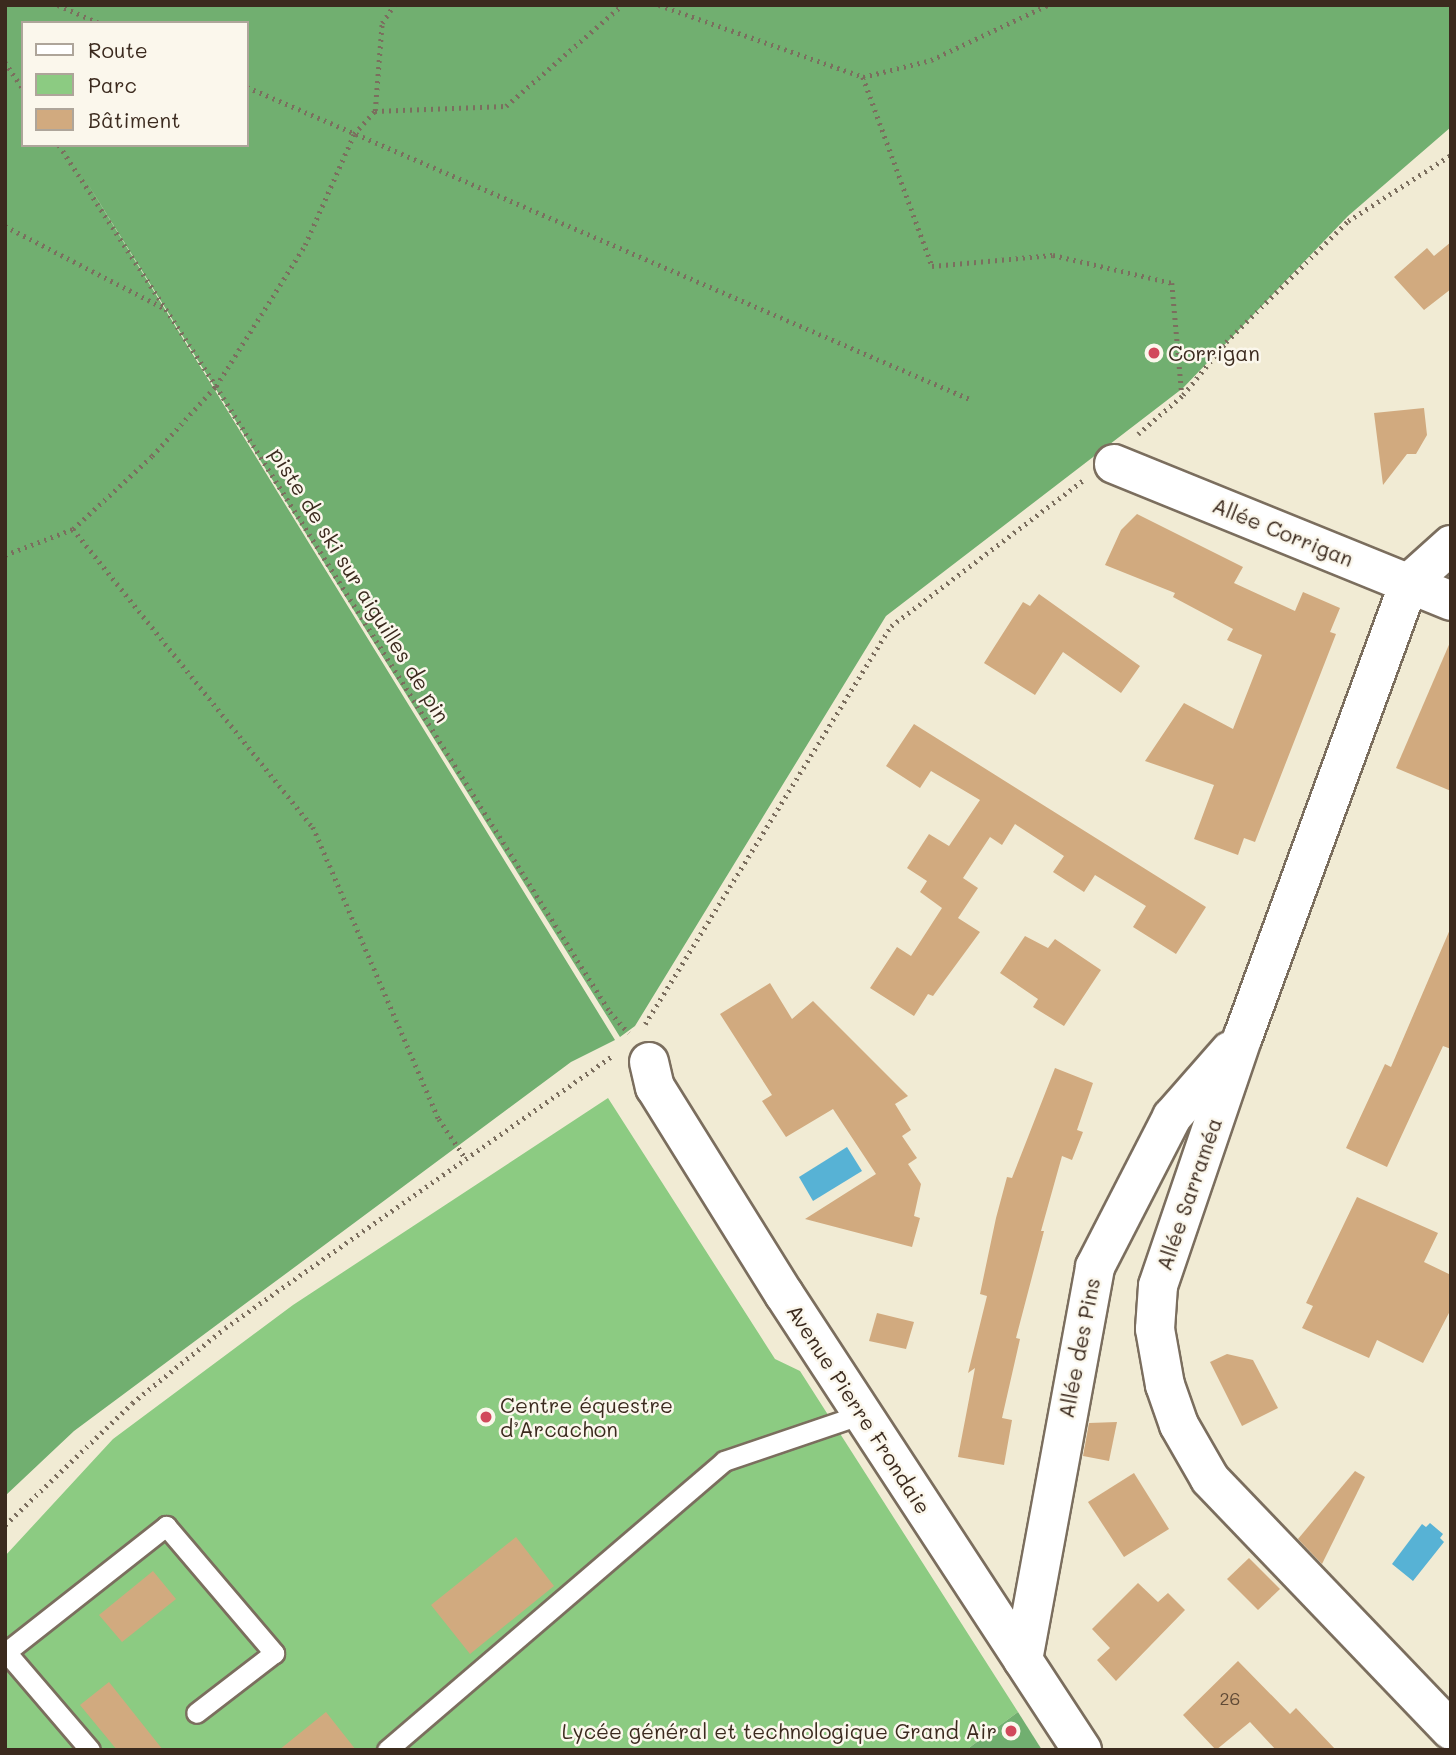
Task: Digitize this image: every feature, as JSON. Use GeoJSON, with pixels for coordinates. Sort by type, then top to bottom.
{"type":"FeatureCollection","features":[{"type":"Feature","properties":{"kind":"street","name":"Allée Corrigan"},"geometry":{"type":"LineString","coordinates":[[1112,459],[1451,601]]}},
{"type":"Feature","properties":{"kind":"street"},"geometry":{"type":"LineString","coordinates":[[1409,583],[1451,545]]}},
{"type":"Feature","properties":{"kind":"street","name":"Allée Sarraméa"},"geometry":{"type":"LineString","coordinates":[[1409,583],[1243,1036],[1158,1286],[1155,1329],[1164,1385],[1179,1425],[1210,1479],[1451,1730]]}},
{"type":"Feature","properties":{"kind":"street","name":"Allée des Pins"},"geometry":{"type":"LineString","coordinates":[[1023,1660],[1044,1524],[1096,1266],[1172,1117],[1243,1036]]}},
{"type":"Feature","properties":{"kind":"street","name":"Avenue Pierre Frondaie"},"geometry":{"type":"LineString","coordinates":[[638,1045],[655,1087],[862,1414],[1082,1750]]}},
{"type":"Feature","properties":{"kind":"lane"},"geometry":{"type":"LineString","coordinates":[[387,1750],[724,1461],[862,1414]]}},
{"type":"Feature","properties":{"kind":"lane"},"geometry":{"type":"LineString","coordinates":[[90,1750],[6,1652],[166,1526],[274,1653],[196,1713]]}},
{"type":"Feature","properties":{"kind":"path"},"geometry":{"type":"LineString","coordinates":[[58,5],[94,21]]}},
{"type":"Feature","properties":{"kind":"path"},"geometry":{"type":"LineString","coordinates":[[5,555],[73,530],[152,456],[216,386],[305,244],[354,134],[375,111],[383,23],[394,5]]}},
{"type":"Feature","properties":{"kind":"path"},"geometry":{"type":"LineString","coordinates":[[375,111],[506,106],[622,5]]}},
{"type":"Feature","properties":{"kind":"path"},"geometry":{"type":"LineString","coordinates":[[659,5],[863,77],[931,60],[1048,5]]}},
{"type":"Feature","properties":{"kind":"path"},"geometry":{"type":"LineString","coordinates":[[5,62],[21,86]]}},
{"type":"Feature","properties":{"kind":"path"},"geometry":{"type":"LineString","coordinates":[[863,77],[932,266],[1053,255],[1172,283],[1183,395]]}},
{"type":"Feature","properties":{"kind":"path"},"geometry":{"type":"LineString","coordinates":[[248,87],[972,400]]}},
{"type":"Feature","properties":{"kind":"path","name":"piste de ski sur aiguilles de pin"},"geometry":{"type":"LineString","coordinates":[[60,147],[216,386],[610,1012],[638,1045]]}},
{"type":"Feature","properties":{"kind":"path"},"geometry":{"type":"LineString","coordinates":[[5,1525],[132,1403],[225,1328],[466,1159],[638,1045],[891,626],[1112,459],[1183,395],[1226,342],[1348,221],[1451,155]]}},
{"type":"Feature","properties":{"kind":"path"},"geometry":{"type":"LineString","coordinates":[[5,226],[166,309]]}},
{"type":"Feature","properties":{"kind":"path"},"geometry":{"type":"LineString","coordinates":[[73,530],[313,827],[439,1119],[466,1159]]}},
{"type":"Feature","properties":{"kind":"green space"},"geometry":{"type":"Polygon","coordinates":[[[5,5],[1451,5],[1451,127],[1348,216],[1183,388],[886,616],[635,1026],[620,1037],[86,181],[615,1040],[571,1062],[74,1431],[5,1496],[5,5]]]}},
{"type":"Feature","properties":{"kind":"green space","name":"Centre équestre d’Arcachon"},"geometry":{"type":"Polygon","coordinates":[[[608,1098],[775,1359],[800,1371],[1018,1712],[966,1750],[5,1750],[5,1556],[113,1439],[293,1305],[608,1098]]]}},
{"type":"Feature","properties":{"kind":"green space","name":"Lycée général et technologique Grand Air"},"geometry":{"type":"Polygon","coordinates":[[[1018,1712],[1042,1750],[966,1750],[1018,1712]]]}},
{"type":"Feature","properties":{"kind":"water"},"geometry":{"type":"Polygon","coordinates":[[[847,1147],[862,1171],[813,1201],[799,1177],[847,1147]]]}},
{"type":"Feature","properties":{"kind":"water"},"geometry":{"type":"Polygon","coordinates":[[[1430,1523],[1443,1534],[1440,1538],[1444,1542],[1413,1581],[1392,1564],[1422,1524],[1426,1527],[1430,1523]]]}},
{"type":"Feature","properties":{"kind":"building"},"geometry":{"type":"Polygon","coordinates":[[[1451,242],[1451,289],[1424,310],[1394,277],[1427,248],[1434,256],[1451,242]]]}},
{"type":"Feature","properties":{"kind":"building"},"geometry":{"type":"Polygon","coordinates":[[[1424,408],[1427,435],[1416,454],[1407,454],[1383,485],[1374,413],[1424,408]]]}},
{"type":"Feature","properties":{"kind":"building"},"geometry":{"type":"Polygon","coordinates":[[[1137,514],[1243,567],[1234,583],[1295,611],[1303,592],[1340,608],[1330,632],[1336,634],[1255,842],[1244,838],[1238,855],[1194,839],[1214,785],[1145,761],[1184,703],[1233,729],[1262,655],[1227,640],[1233,629],[1173,597],[1175,593],[1105,565],[1121,530],[1137,514]]]}},
{"type":"Feature","properties":{"kind":"building"},"geometry":{"type":"Polygon","coordinates":[[[1039,594],[1140,666],[1121,693],[1063,652],[1035,695],[984,663],[1023,602],[1030,606],[1039,594]]]}},
{"type":"Feature","properties":{"kind":"building"},"geometry":{"type":"Polygon","coordinates":[[[1451,640],[1451,791],[1396,768],[1451,640]]]}},
{"type":"Feature","properties":{"kind":"building"},"geometry":{"type":"Polygon","coordinates":[[[914,724],[1206,907],[1176,954],[1133,927],[1146,906],[1095,875],[1084,892],[1053,872],[1064,856],[1015,824],[1002,845],[990,837],[963,878],[978,888],[958,918],[980,932],[933,996],[928,994],[914,1016],[870,988],[897,947],[911,956],[942,908],[920,892],[927,881],[907,868],[929,834],[949,846],[980,800],[931,771],[920,788],[886,766],[914,724]]]}},
{"type":"Feature","properties":{"kind":"building"},"geometry":{"type":"Polygon","coordinates":[[[1451,927],[1451,1049],[1443,1046],[1387,1167],[1346,1148],[1385,1064],[1391,1067],[1451,927]]]}},
{"type":"Feature","properties":{"kind":"building"},"geometry":{"type":"Polygon","coordinates":[[[1025,936],[1048,948],[1055,939],[1101,970],[1064,1026],[1033,1007],[1038,999],[1000,973],[1025,936]]]}},
{"type":"Feature","properties":{"kind":"building"},"geometry":{"type":"Polygon","coordinates":[[[770,983],[792,1019],[813,1001],[908,1096],[895,1104],[911,1130],[902,1136],[917,1158],[908,1164],[921,1184],[914,1216],[920,1218],[912,1247],[805,1219],[876,1174],[833,1109],[786,1137],[762,1101],[772,1095],[720,1014],[770,983]]]}},
{"type":"Feature","properties":{"kind":"building"},"geometry":{"type":"Polygon","coordinates":[[[1055,1068],[1093,1083],[1077,1130],[1083,1132],[1072,1160],[1062,1156],[1016,1338],[1020,1339],[1002,1418],[1012,1420],[1004,1465],[958,1457],[975,1368],[968,1373],[987,1296],[980,1294],[996,1218],[1007,1177],[1012,1178],[1055,1068]]]}},
{"type":"Feature","properties":{"kind":"building"},"geometry":{"type":"Polygon","coordinates":[[[1357,1197],[1438,1233],[1424,1262],[1451,1275],[1451,1309],[1423,1363],[1377,1340],[1369,1358],[1302,1328],[1313,1306],[1306,1303],[1357,1197]]]}},
{"type":"Feature","properties":{"kind":"building"},"geometry":{"type":"Polygon","coordinates":[[[877,1313],[914,1322],[906,1349],[869,1341],[877,1313]]]}},
{"type":"Feature","properties":{"kind":"building"},"geometry":{"type":"Polygon","coordinates":[[[1227,1354],[1253,1360],[1278,1408],[1242,1426],[1210,1362],[1227,1354]]]}},
{"type":"Feature","properties":{"kind":"building"},"geometry":{"type":"Polygon","coordinates":[[[1117,1422],[1109,1461],[1083,1456],[1089,1423],[1117,1422]]]}},
{"type":"Feature","properties":{"kind":"building"},"geometry":{"type":"Polygon","coordinates":[[[1355,1471],[1365,1477],[1322,1564],[1298,1539],[1355,1471]]]}},
{"type":"Feature","properties":{"kind":"building"},"geometry":{"type":"Polygon","coordinates":[[[1134,1473],[1169,1529],[1124,1557],[1088,1502],[1134,1473]]]}},
{"type":"Feature","properties":{"kind":"building"},"geometry":{"type":"Polygon","coordinates":[[[516,1537],[554,1586],[470,1654],[431,1605],[516,1537]]]}},
{"type":"Feature","properties":{"kind":"building"},"geometry":{"type":"Polygon","coordinates":[[[1249,1558],[1280,1589],[1258,1610],[1227,1579],[1249,1558]]]}},
{"type":"Feature","properties":{"kind":"building"},"geometry":{"type":"Polygon","coordinates":[[[153,1571],[176,1599],[122,1642],[99,1615],[153,1571]]]}},
{"type":"Feature","properties":{"kind":"building"},"geometry":{"type":"Polygon","coordinates":[[[1138,1583],[1158,1602],[1168,1593],[1185,1610],[1116,1681],[1097,1660],[1110,1648],[1092,1629],[1138,1583]]]}},
{"type":"Feature","properties":{"kind":"building"},"geometry":{"type":"Polygon","coordinates":[[[1238,1661],[1290,1714],[1296,1708],[1336,1750],[1276,1750],[1250,1722],[1216,1750],[1183,1715],[1238,1661]]]}},
{"type":"Feature","properties":{"kind":"building"},"geometry":{"type":"Polygon","coordinates":[[[109,1682],[163,1750],[117,1750],[80,1705],[109,1682]]]}},
{"type":"Feature","properties":{"kind":"building"},"geometry":{"type":"Polygon","coordinates":[[[326,1712],[356,1750],[279,1750],[326,1712]]]}},
{"type":"Feature","properties":{"kind":"place","name":"Corrigan"},"geometry":{"type":"Point","coordinates":[1154,353]}},
{"type":"Feature","properties":{"kind":"place","name":"Centre équestre d’Arcachon"},"geometry":{"type":"Point","coordinates":[486,1417]}},
{"type":"Feature","properties":{"kind":"place","name":"Lycée général et technologique Grand Air"},"geometry":{"type":"Point","coordinates":[1011,1731]}}]}
